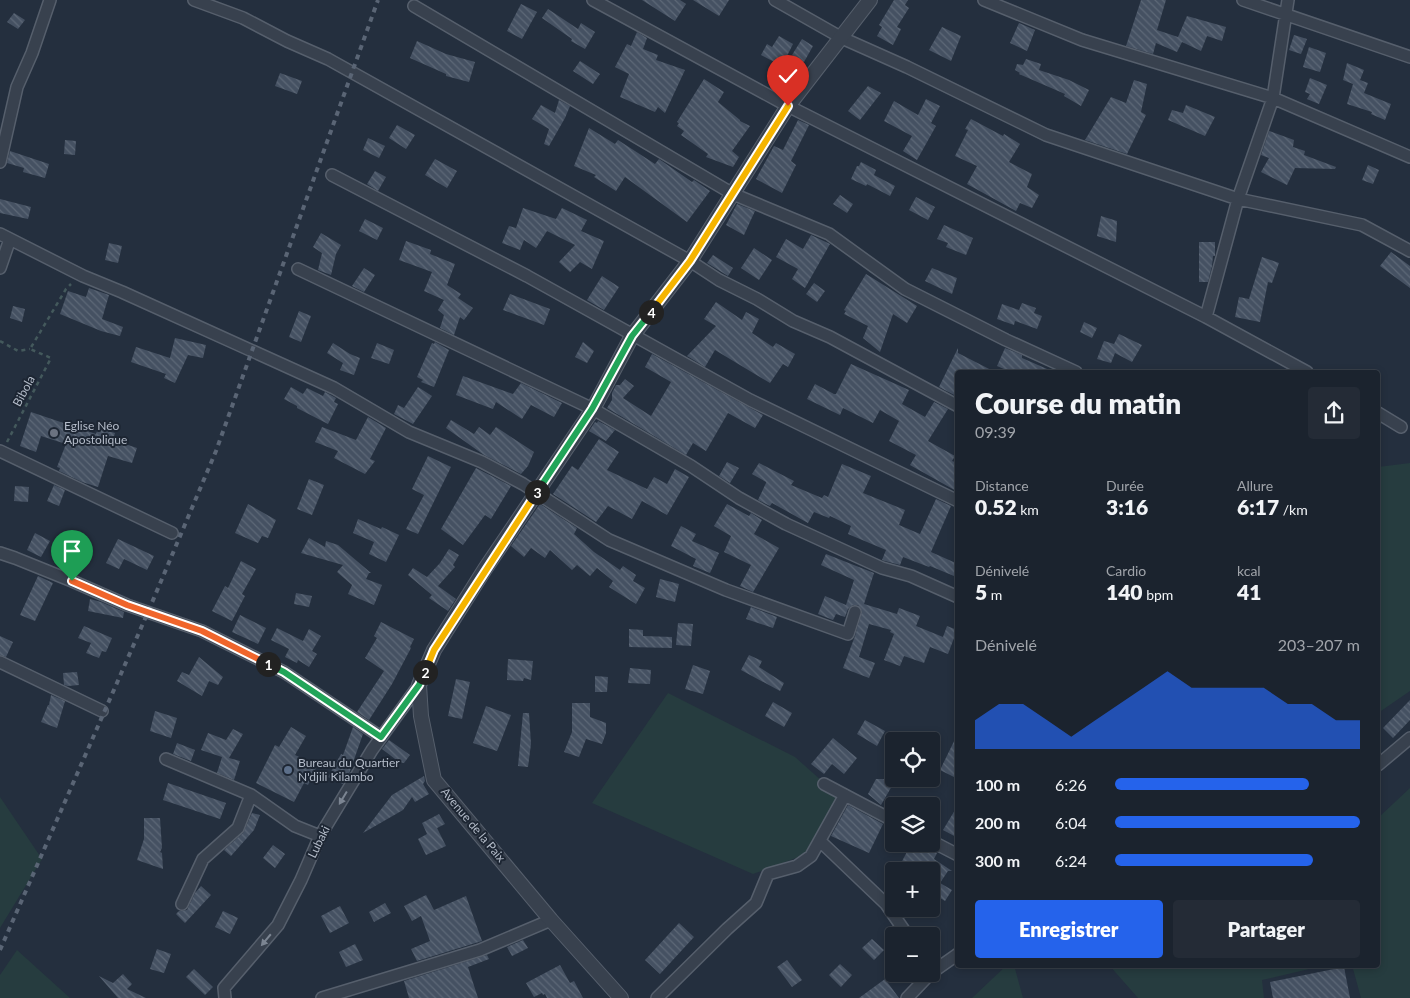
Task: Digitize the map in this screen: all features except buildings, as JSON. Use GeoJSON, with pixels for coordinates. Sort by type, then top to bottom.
{"type":"FeatureCollection","features":[{"type":"Feature","properties":{"kind":"street"},"geometry":{"type":"LineString","coordinates":[[0,162],[17,87],[32,52],[50,0]]}},
{"type":"Feature","properties":{"kind":"street"},"geometry":{"type":"LineString","coordinates":[[194,0],[243,18],[287,41],[328,59],[690,261],[719,280],[757,299],[792,321],[830,337],[955,404]]}},
{"type":"Feature","properties":{"kind":"street"},"geometry":{"type":"LineString","coordinates":[[593,0],[788,106],[1206,317],[1303,370]]}},
{"type":"Feature","properties":{"kind":"street"},"geometry":{"type":"LineString","coordinates":[[775,0],[842,38],[1046,134],[1238,199],[1362,225],[1410,251]]}},
{"type":"Feature","properties":{"kind":"street","name":"Avenue de la Paix"},"geometry":{"type":"LineString","coordinates":[[621,998],[551,920],[434,780],[421,716],[419,685],[434,650],[592,409],[632,336],[690,261],[788,106],[870,0]]}},
{"type":"Feature","properties":{"kind":"street"},"geometry":{"type":"LineString","coordinates":[[984,0],[1082,40],[1273,98],[1410,157]]}},
{"type":"Feature","properties":{"kind":"street"},"geometry":{"type":"LineString","coordinates":[[1243,0],[1410,57]]}},
{"type":"Feature","properties":{"kind":"street"},"geometry":{"type":"LineString","coordinates":[[1206,317],[1238,199],[1273,98],[1284,14],[1288,0]]}},
{"type":"Feature","properties":{"kind":"street"},"geometry":{"type":"LineString","coordinates":[[414,6],[733,194],[829,234],[905,289],[1006,340],[1072,370]]}},
{"type":"Feature","properties":{"kind":"street"},"geometry":{"type":"LineString","coordinates":[[332,175],[527,276],[750,400],[955,500]]}},
{"type":"Feature","properties":{"kind":"street"},"geometry":{"type":"LineString","coordinates":[[0,268],[5,236],[83,276],[334,388],[409,432],[482,462],[536,493],[609,540],[726,590],[848,634],[855,612]]}},
{"type":"Feature","properties":{"kind":"street"},"geometry":{"type":"LineString","coordinates":[[298,269],[592,409],[691,466],[739,498],[786,524],[882,568],[911,576],[955,597]]}},
{"type":"Feature","properties":{"kind":"street"},"geometry":{"type":"LineString","coordinates":[[1380,414],[1401,427]]}},
{"type":"Feature","properties":{"kind":"street"},"geometry":{"type":"LineString","coordinates":[[1,451],[172,533]]}},
{"type":"Feature","properties":{"kind":"street"},"geometry":{"type":"LineString","coordinates":[[0,553],[127,605],[202,631],[284,672],[381,737]]}},
{"type":"Feature","properties":{"kind":"street"},"geometry":{"type":"LineString","coordinates":[[0,662],[102,711]]}},
{"type":"Feature","properties":{"kind":"street","name":"Lubaki"},"geometry":{"type":"LineString","coordinates":[[225,998],[224,988],[278,925],[301,880],[320,836],[381,737],[419,685]]}},
{"type":"Feature","properties":{"kind":"street"},"geometry":{"type":"LineString","coordinates":[[1380,763],[1410,738]]}},
{"type":"Feature","properties":{"kind":"street"},"geometry":{"type":"LineString","coordinates":[[166,759],[251,795],[295,826],[320,836]]}},
{"type":"Feature","properties":{"kind":"street"},"geometry":{"type":"LineString","coordinates":[[824,784],[885,816]]}},
{"type":"Feature","properties":{"kind":"street"},"geometry":{"type":"LineString","coordinates":[[182,904],[205,856],[238,828],[251,795]]}},
{"type":"Feature","properties":{"kind":"street"},"geometry":{"type":"LineString","coordinates":[[657,998],[756,903],[768,874],[796,866],[811,856],[845,795]]}},
{"type":"Feature","properties":{"kind":"street"},"geometry":{"type":"LineString","coordinates":[[820,841],[886,904],[902,927]]}},
{"type":"Feature","properties":{"kind":"street"},"geometry":{"type":"LineString","coordinates":[[940,846],[955,853]]}},
{"type":"Feature","properties":{"kind":"street"},"geometry":{"type":"LineString","coordinates":[[322,998],[480,950],[551,920]]}},
{"type":"Feature","properties":{"kind":"street"},"geometry":{"type":"LineString","coordinates":[[940,966],[955,956]]}},
{"type":"Feature","properties":{"kind":"street"},"geometry":{"type":"LineString","coordinates":[[907,998],[922,982]]}},
{"type":"Feature","properties":{"kind":"path"},"geometry":{"type":"LineString","coordinates":[[30,349],[66,289],[83,276]]}},
{"type":"Feature","properties":{"kind":"path","name":"Bibola"},"geometry":{"type":"LineString","coordinates":[[0,341],[18,351],[30,349],[51,358],[1,451]]}},
{"type":"Feature","properties":{"kind":"green space"},"geometry":{"type":"Polygon","coordinates":[[[1410,463],[1410,691],[1380,712],[1380,467],[1410,463]]]}},
{"type":"Feature","properties":{"kind":"green space"},"geometry":{"type":"Polygon","coordinates":[[[668,693],[795,757],[841,798],[809,853],[753,874],[592,803],[668,693]]]}},
{"type":"Feature","properties":{"kind":"green space"},"geometry":{"type":"Polygon","coordinates":[[[1410,788],[1410,998],[1361,998],[1353,968],[1380,968],[1380,816],[1410,788]]]}},
{"type":"Feature","properties":{"kind":"green space"},"geometry":{"type":"Polygon","coordinates":[[[0,797],[42,859],[0,928],[0,797]]]}},
{"type":"Feature","properties":{"kind":"green space"},"geometry":{"type":"Polygon","coordinates":[[[17,950],[70,998],[0,998],[0,975],[17,950]]]}},
{"type":"Feature","properties":{"kind":"green space"},"geometry":{"type":"Polygon","coordinates":[[[1004,968],[1015,968],[1023,998],[972,998],[1004,968]]]}},
{"type":"Feature","properties":{"kind":"green space"},"geometry":{"type":"Polygon","coordinates":[[[1112,968],[1313,968],[1262,980],[1264,998],[1138,998],[1112,968]]]}},
{"type":"Feature","properties":{"kind":"railway"},"geometry":{"type":"LineString","coordinates":[[0,950],[148,612],[216,451],[378,0]]}},
{"type":"Feature","properties":{"kind":"place","name":"Eglise Néo Apostolique"},"geometry":{"type":"Point","coordinates":[54,433]}},
{"type":"Feature","properties":{"kind":"place","name":"Bureau du Quartier N'djili Kilambo"},"geometry":{"type":"Point","coordinates":[288,770]}},
{"type":"Feature","properties":{"kind":"route"},"geometry":{"type":"LineString","coordinates":[[72,581],[127,605],[202,631],[284,672],[381,737],[419,685],[434,650],[485,569],[592,409],[632,336],[690,261],[788,106]]}}]}
